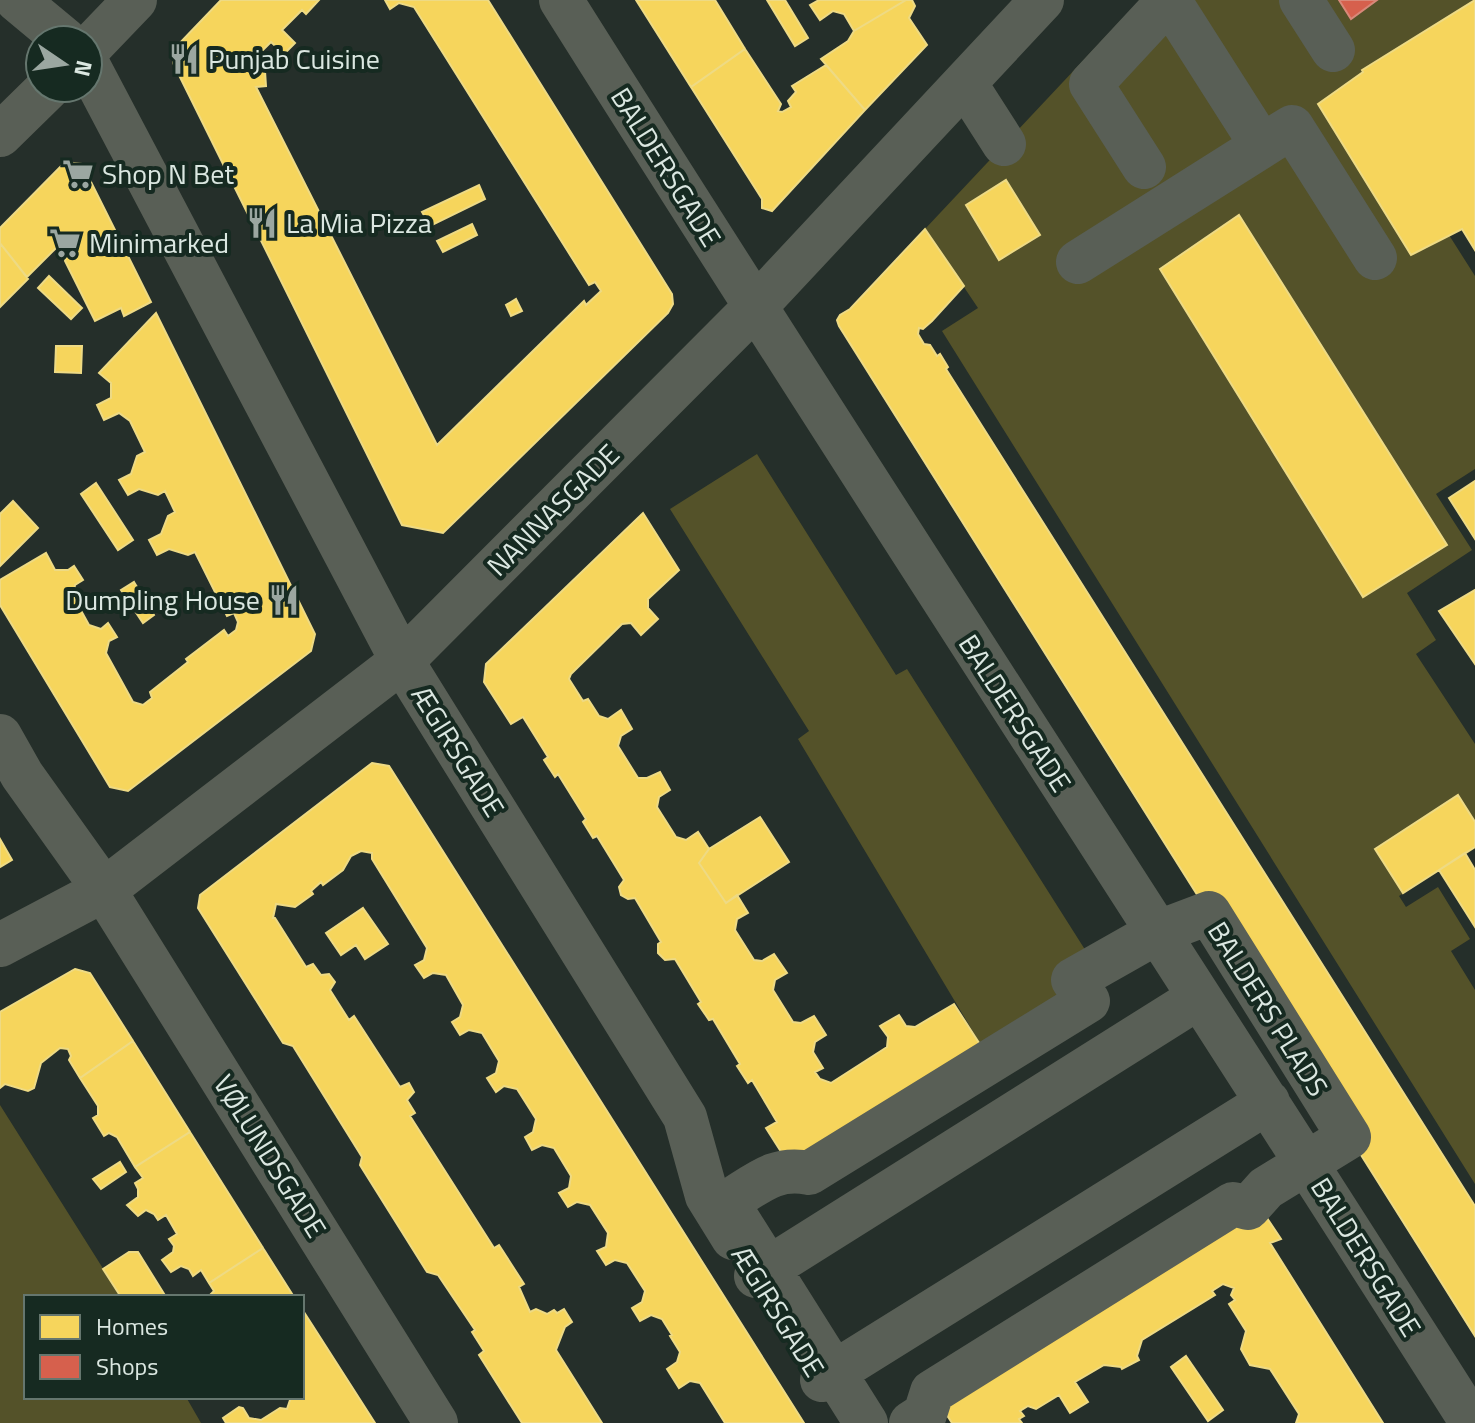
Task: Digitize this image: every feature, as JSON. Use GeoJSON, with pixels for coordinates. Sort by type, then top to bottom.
{"type":"FeatureCollection","features":[{"type":"Feature","properties":{"kind":"street"},"geometry":{"type":"LineString","coordinates":[[17,0],[46,24]]}},
{"type":"Feature","properties":{"kind":"street"},"geometry":{"type":"LineString","coordinates":[[104,32],[135,0]]}},
{"type":"Feature","properties":{"kind":"street","name":"BALDERSGADE"},"geometry":{"type":"LineString","coordinates":[[561,0],[1472,1423]]}},
{"type":"Feature","properties":{"kind":"street","name":"NANNASGADE"},"geometry":{"type":"LineString","coordinates":[[0,945],[104,890],[402,661],[755,307],[1042,0]]}},
{"type":"Feature","properties":{"kind":"street"},"geometry":{"type":"LineString","coordinates":[[1144,167],[1091,84],[1169,0],[1262,146]]}},
{"type":"Feature","properties":{"kind":"street"},"geometry":{"type":"LineString","coordinates":[[1301,0],[1333,50]]}},
{"type":"Feature","properties":{"kind":"street"},"geometry":{"type":"LineString","coordinates":[[965,83],[1004,144]]}},
{"type":"Feature","properties":{"kind":"street","name":"ÆGIRSGADE"},"geometry":{"type":"LineString","coordinates":[[104,95],[402,661],[685,1117],[707,1196],[763,1272]]}},
{"type":"Feature","properties":{"kind":"street"},"geometry":{"type":"LineString","coordinates":[[0,135],[32,104]]}},
{"type":"Feature","properties":{"kind":"street"},"geometry":{"type":"LineString","coordinates":[[1078,262],[1292,127],[1375,258]]}},
{"type":"Feature","properties":{"kind":"street","name":"VØLUNDSGADE"},"geometry":{"type":"LineString","coordinates":[[0,736],[22,775],[104,890],[436,1423]]}},
{"type":"Feature","properties":{"kind":"street","name":"BALDERS PLADS"},"geometry":{"type":"LineString","coordinates":[[866,1423],[828,1376],[763,1272],[730,1207],[731,1200],[774,1174],[792,1169],[809,1173],[1088,1001],[1073,980],[1156,933],[1209,913],[1349,1137],[1266,1188],[1248,1208],[1233,1204],[932,1392],[925,1414],[911,1423]]}},
{"type":"Feature","properties":{"kind":"street","name":"BALDERS PLADS"},"geometry":{"type":"LineString","coordinates":[[763,1272],[1198,998]]}},
{"type":"Feature","properties":{"kind":"street","name":"BALDERS PLADS"},"geometry":{"type":"LineString","coordinates":[[828,1376],[1268,1102]]}},
{"type":"Feature","properties":{"kind":"street","name":"ÆGIRSGADE"},"geometry":{"type":"LineString","coordinates":[[828,1376],[848,1423]]}},
{"type":"Feature","properties":{"kind":"shaded area"},"geometry":{"type":"Polygon","coordinates":[[[1140,0],[1475,0],[1475,216],[1422,251],[1449,235],[1475,276],[1475,469],[1436,494],[1472,550],[1407,593],[1436,640],[1416,654],[1475,744],[1475,847],[1399,896],[1406,907],[1438,887],[1470,939],[1451,951],[1475,990],[1475,1184],[942,331],[978,308],[925,229],[1140,0]]]}},
{"type":"Feature","properties":{"kind":"shaded area"},"geometry":{"type":"Polygon","coordinates":[[[757,454],[896,675],[907,669],[1096,967],[990,1060],[798,739],[809,731],[670,509],[757,454]]]}},
{"type":"Feature","properties":{"kind":"shaded area"},"geometry":{"type":"Polygon","coordinates":[[[0,1105],[120,1295],[24,1295],[24,1399],[187,1399],[201,1423],[0,1423],[0,1105]]]}},
{"type":"Feature","properties":{"kind":"building: Homes"},"geometry":{"type":"Polygon","coordinates":[[[221,0],[319,0],[306,14],[302,10],[282,30],[295,43],[284,54],[271,42],[263,50],[255,49],[248,56],[249,72],[265,71],[266,86],[256,87],[437,445],[584,301],[586,305],[601,291],[595,282],[589,285],[414,7],[399,3],[390,9],[385,0],[488,0],[672,294],[673,304],[668,313],[443,533],[402,525],[173,63],[176,47],[221,0]]]}},
{"type":"Feature","properties":{"kind":"building: Homes"},"geometry":{"type":"Polygon","coordinates":[[[636,0],[715,0],[745,49],[691,87],[636,0]]]}},
{"type":"Feature","properties":{"kind":"building: Homes"},"geometry":{"type":"Polygon","coordinates":[[[767,0],[785,0],[808,38],[795,46],[767,0]]]}},
{"type":"Feature","properties":{"kind":"building: Homes"},"geometry":{"type":"Polygon","coordinates":[[[819,0],[906,0],[854,31],[844,14],[833,11],[820,20],[810,5],[819,0]]]}},
{"type":"Feature","properties":{"kind":"building: Homes"},"geometry":{"type":"Polygon","coordinates":[[[906,0],[912,0],[915,6],[909,18],[927,45],[865,110],[821,59],[848,41],[854,31],[906,0]]]}},
{"type":"Feature","properties":{"kind":"building: Homes"},"geometry":{"type":"Polygon","coordinates":[[[1475,0],[1475,250],[1462,229],[1411,255],[1318,104],[1362,70],[1475,0]]]}},
{"type":"Feature","properties":{"kind":"building: Homes"},"geometry":{"type":"Polygon","coordinates":[[[745,49],[781,104],[778,111],[791,107],[788,101],[796,92],[792,86],[826,65],[865,110],[772,211],[762,208],[762,199],[691,87],[745,49]]]}},
{"type":"Feature","properties":{"kind":"building: Homes"},"geometry":{"type":"Polygon","coordinates":[[[65,162],[82,164],[151,302],[124,316],[121,308],[95,321],[65,261],[68,250],[57,247],[27,277],[0,243],[0,228],[65,162]]]}},
{"type":"Feature","properties":{"kind":"building: Homes"},"geometry":{"type":"Polygon","coordinates":[[[1006,180],[1040,235],[999,260],[966,205],[1006,180]]]}},
{"type":"Feature","properties":{"kind":"building: Homes"},"geometry":{"type":"Polygon","coordinates":[[[479,185],[485,199],[430,226],[422,212],[479,185]]]}},
{"type":"Feature","properties":{"kind":"building: Homes"},"geometry":{"type":"Polygon","coordinates":[[[1239,215],[1447,545],[1363,597],[1160,269],[1239,215]]]}},
{"type":"Feature","properties":{"kind":"building: Homes"},"geometry":{"type":"Polygon","coordinates":[[[472,224],[477,235],[443,252],[437,241],[472,224]]]}},
{"type":"Feature","properties":{"kind":"building: Homes"},"geometry":{"type":"Polygon","coordinates":[[[925,229],[964,286],[932,321],[923,329],[919,328],[918,334],[937,356],[940,354],[948,367],[946,369],[1475,1206],[1475,1336],[839,326],[837,320],[840,315],[850,309],[925,229]]]}},
{"type":"Feature","properties":{"kind":"building: Homes"},"geometry":{"type":"Polygon","coordinates":[[[0,243],[28,279],[0,307],[0,243]]]}},
{"type":"Feature","properties":{"kind":"building: Homes"},"geometry":{"type":"Polygon","coordinates":[[[49,276],[82,308],[71,319],[38,288],[49,276]]]}},
{"type":"Feature","properties":{"kind":"building: Homes"},"geometry":{"type":"Polygon","coordinates":[[[516,299],[522,311],[511,316],[506,305],[516,299]]]}},
{"type":"Feature","properties":{"kind":"building: Homes"},"geometry":{"type":"Polygon","coordinates":[[[156,313],[315,634],[311,651],[128,791],[110,787],[0,605],[0,580],[46,553],[55,570],[68,570],[74,566],[83,580],[75,585],[73,596],[89,625],[101,629],[108,623],[117,637],[109,641],[106,653],[133,702],[143,705],[152,698],[150,692],[188,662],[186,659],[224,630],[228,636],[236,630],[238,622],[234,613],[227,616],[195,552],[188,555],[169,549],[157,555],[149,540],[161,534],[168,516],[175,512],[165,491],[158,495],[139,489],[128,495],[119,480],[131,474],[137,456],[145,452],[130,421],[119,413],[104,420],[97,405],[111,398],[111,383],[99,373],[156,313]]]}},
{"type":"Feature","properties":{"kind":"building: Homes"},"geometry":{"type":"Polygon","coordinates":[[[56,346],[82,346],[81,373],[55,372],[56,346]]]}},
{"type":"Feature","properties":{"kind":"building: Homes"},"geometry":{"type":"Polygon","coordinates":[[[1475,481],[1475,539],[1449,498],[1475,481]]]}},
{"type":"Feature","properties":{"kind":"building: Homes"},"geometry":{"type":"Polygon","coordinates":[[[96,483],[133,540],[118,550],[81,494],[96,483]]]}},
{"type":"Feature","properties":{"kind":"building: Homes"},"geometry":{"type":"Polygon","coordinates":[[[13,501],[38,528],[0,566],[0,514],[13,501]]]}},
{"type":"Feature","properties":{"kind":"building: Homes"},"geometry":{"type":"Polygon","coordinates":[[[643,513],[679,570],[648,599],[648,608],[658,619],[641,635],[631,623],[622,624],[569,679],[583,701],[588,699],[599,716],[608,719],[621,710],[632,729],[621,736],[618,746],[638,778],[660,772],[670,790],[659,797],[657,807],[676,837],[686,840],[698,832],[709,849],[699,863],[726,903],[737,895],[748,913],[737,919],[735,930],[754,960],[762,961],[774,954],[787,973],[775,980],[773,990],[793,1022],[801,1023],[814,1016],[826,1035],[815,1042],[813,1052],[823,1068],[815,1072],[820,1079],[831,1083],[887,1047],[888,1037],[880,1026],[899,1015],[906,1026],[915,1027],[954,1004],[990,1060],[792,1169],[766,1128],[777,1122],[752,1080],[748,1083],[737,1066],[740,1064],[713,1019],[709,1020],[698,1004],[701,1002],[675,959],[665,960],[658,953],[661,942],[635,898],[628,899],[621,895],[619,887],[624,880],[597,836],[593,838],[583,822],[586,819],[558,774],[555,777],[544,760],[548,757],[523,717],[511,724],[484,682],[486,664],[643,513]]]}},
{"type":"Feature","properties":{"kind":"building: Homes"},"geometry":{"type":"Polygon","coordinates":[[[134,582],[154,615],[143,623],[121,590],[134,582]]]}},
{"type":"Feature","properties":{"kind":"building: Homes"},"geometry":{"type":"Polygon","coordinates":[[[1475,590],[1475,664],[1439,611],[1475,590]]]}},
{"type":"Feature","properties":{"kind":"building: Homes"},"geometry":{"type":"Polygon","coordinates":[[[372,763],[389,766],[804,1423],[725,1423],[700,1383],[690,1381],[679,1388],[667,1369],[677,1362],[680,1352],[672,1335],[662,1319],[651,1315],[640,1321],[632,1308],[642,1302],[645,1291],[627,1263],[615,1260],[606,1265],[597,1251],[606,1247],[608,1233],[590,1205],[577,1202],[568,1207],[559,1193],[569,1188],[571,1176],[554,1148],[542,1145],[532,1150],[525,1137],[533,1132],[536,1119],[517,1089],[504,1086],[496,1092],[487,1078],[496,1073],[499,1061],[482,1033],[469,1030],[460,1035],[452,1022],[460,1017],[463,1005],[446,975],[433,973],[424,978],[415,965],[424,960],[427,948],[372,859],[372,853],[361,851],[351,856],[343,870],[323,885],[321,882],[311,891],[313,894],[295,907],[276,904],[273,918],[306,967],[313,964],[321,975],[329,974],[335,982],[330,990],[349,1020],[354,1016],[400,1087],[409,1083],[414,1092],[407,1100],[415,1113],[410,1116],[494,1248],[499,1245],[524,1284],[519,1287],[530,1312],[536,1309],[547,1314],[564,1309],[572,1322],[565,1327],[556,1350],[602,1423],[522,1423],[479,1355],[484,1351],[472,1332],[475,1330],[438,1275],[427,1272],[360,1165],[362,1157],[293,1046],[283,1043],[198,908],[200,895],[372,763]]]}},
{"type":"Feature","properties":{"kind":"building: Homes"},"geometry":{"type":"Polygon","coordinates":[[[1458,795],[1475,822],[1475,847],[1403,893],[1375,849],[1458,795]]]}},
{"type":"Feature","properties":{"kind":"building: Homes"},"geometry":{"type":"Polygon","coordinates":[[[760,817],[789,862],[726,903],[699,863],[709,849],[760,817]]]}},
{"type":"Feature","properties":{"kind":"building: Homes"},"geometry":{"type":"Polygon","coordinates":[[[0,839],[12,860],[0,867],[0,839]]]}},
{"type":"Feature","properties":{"kind":"building: Homes"},"geometry":{"type":"Polygon","coordinates":[[[1465,853],[1475,870],[1475,927],[1439,870],[1465,853]]]}},
{"type":"Feature","properties":{"kind":"building: Homes"},"geometry":{"type":"Polygon","coordinates":[[[363,908],[388,944],[365,959],[356,945],[341,955],[326,933],[363,908]]]}},
{"type":"Feature","properties":{"kind":"building: Homes"},"geometry":{"type":"Polygon","coordinates":[[[75,969],[90,973],[133,1041],[80,1078],[69,1060],[68,1049],[60,1048],[41,1063],[34,1088],[28,1091],[5,1084],[0,1088],[0,1012],[75,969]]]}},
{"type":"Feature","properties":{"kind":"building: Homes"},"geometry":{"type":"Polygon","coordinates":[[[133,1041],[190,1132],[135,1167],[117,1137],[109,1133],[104,1136],[93,1118],[98,1115],[98,1106],[80,1078],[133,1041]]]}},
{"type":"Feature","properties":{"kind":"building: Homes"},"geometry":{"type":"Polygon","coordinates":[[[190,1132],[263,1248],[209,1283],[201,1270],[193,1276],[189,1269],[181,1266],[171,1272],[162,1260],[173,1252],[174,1246],[169,1239],[177,1234],[166,1215],[158,1220],[146,1210],[138,1216],[127,1205],[138,1197],[135,1183],[143,1178],[135,1167],[190,1132]]]}},
{"type":"Feature","properties":{"kind":"building: Homes"},"geometry":{"type":"Polygon","coordinates":[[[120,1162],[126,1172],[101,1189],[93,1179],[120,1162]]]}},
{"type":"Feature","properties":{"kind":"building: Homes"},"geometry":{"type":"Polygon","coordinates":[[[1248,1208],[1259,1226],[1267,1218],[1281,1239],[1270,1243],[1383,1423],[1296,1423],[1299,1414],[1270,1369],[1250,1365],[1241,1349],[1246,1331],[1229,1304],[1235,1300],[1231,1295],[1234,1288],[1223,1284],[1212,1291],[1215,1295],[1142,1340],[1137,1356],[1139,1360],[1122,1369],[1104,1365],[1075,1382],[1088,1402],[1070,1413],[1059,1395],[1036,1409],[1028,1406],[1020,1411],[1024,1416],[1019,1419],[1022,1423],[952,1423],[932,1392],[1248,1208]]]}},
{"type":"Feature","properties":{"kind":"building: Homes"},"geometry":{"type":"Polygon","coordinates":[[[263,1248],[293,1295],[210,1295],[214,1291],[209,1283],[263,1248]]]}},
{"type":"Feature","properties":{"kind":"building: Homes"},"geometry":{"type":"Polygon","coordinates":[[[129,1252],[138,1252],[165,1295],[120,1295],[103,1269],[129,1252]]]}},
{"type":"Feature","properties":{"kind":"building: Homes"},"geometry":{"type":"Polygon","coordinates":[[[304,1312],[375,1423],[226,1423],[223,1418],[239,1407],[249,1418],[261,1420],[280,1408],[287,1409],[290,1399],[304,1399],[304,1312]]]}},
{"type":"Feature","properties":{"kind":"building: Homes"},"geometry":{"type":"Polygon","coordinates":[[[1186,1356],[1223,1410],[1208,1421],[1171,1367],[1186,1356]]]}},
{"type":"Feature","properties":{"kind":"building: Shops"},"geometry":{"type":"Polygon","coordinates":[[[1339,0],[1377,0],[1351,19],[1339,0]]]}},
{"type":"Feature","properties":{"kind":"place","name":"Punjab Cuisine"},"geometry":{"type":"Point","coordinates":[184,59]}},
{"type":"Feature","properties":{"kind":"place","name":"Shop N Bet"},"geometry":{"type":"Point","coordinates":[78,174]}},
{"type":"Feature","properties":{"kind":"place","name":"La Mia Pizza"},"geometry":{"type":"Point","coordinates":[262,223]}},
{"type":"Feature","properties":{"kind":"place","name":"Minimarked"},"geometry":{"type":"Point","coordinates":[65,243]}},
{"type":"Feature","properties":{"kind":"place","name":"Dumpling House"},"geometry":{"type":"Point","coordinates":[284,600]}}]}
